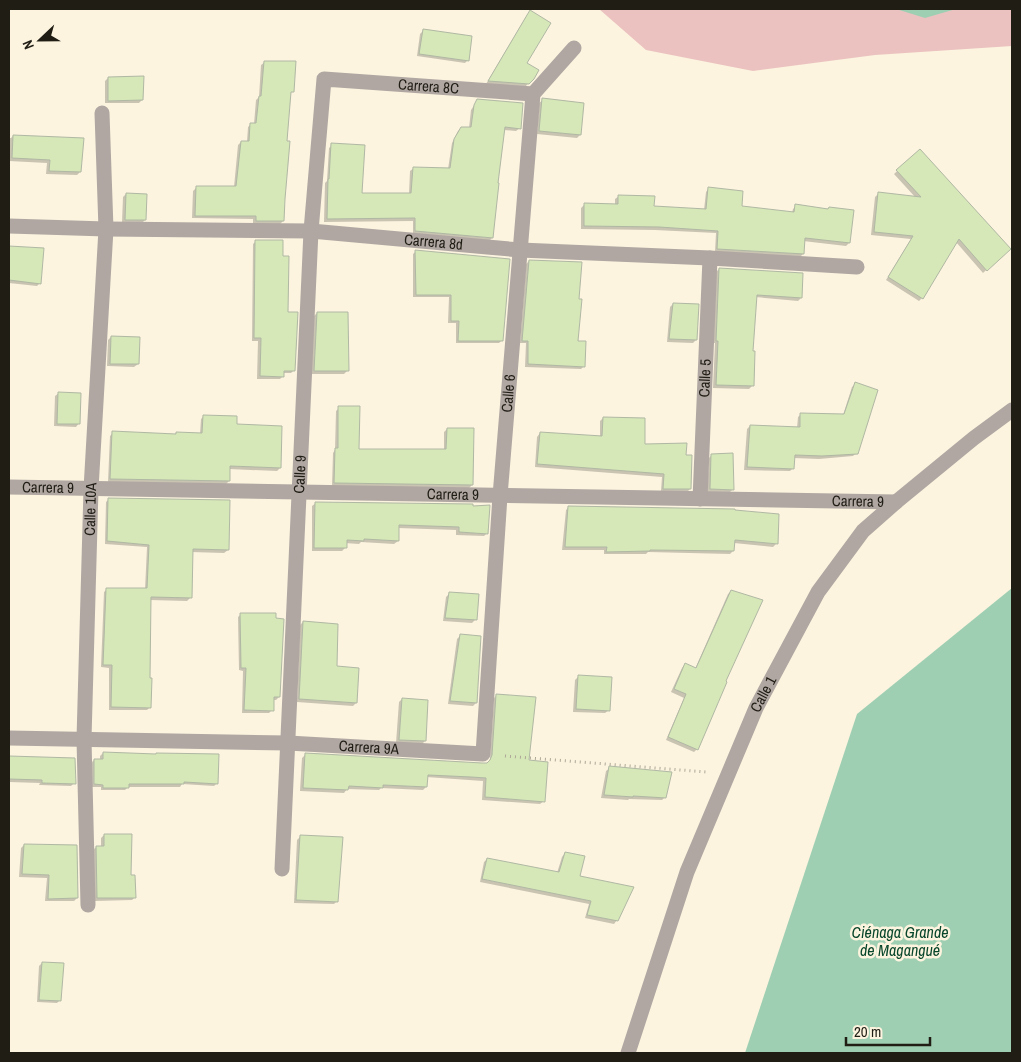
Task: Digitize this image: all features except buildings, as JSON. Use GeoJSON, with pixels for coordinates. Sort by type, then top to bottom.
{"type":"FeatureCollection","features":[{"type":"Feature","properties":{"kind":"street"},"geometry":{"type":"LineString","coordinates":[[533,94],[574,48]]}},
{"type":"Feature","properties":{"kind":"street","name":"Carrera 8C"},"geometry":{"type":"LineString","coordinates":[[324,79],[533,94]]}},
{"type":"Feature","properties":{"kind":"street","name":"Calle 9"},"geometry":{"type":"LineString","coordinates":[[282,869],[311,231],[324,79]]}},
{"type":"Feature","properties":{"kind":"street","name":"Calle 6"},"geometry":{"type":"LineString","coordinates":[[483,754],[500,496],[533,94]]}},
{"type":"Feature","properties":{"kind":"street","name":"Calle 10A"},"geometry":{"type":"LineString","coordinates":[[88,904],[84,739],[91,489],[106,229],[102,113]]}},
{"type":"Feature","properties":{"kind":"street","name":"Carrera 8d"},"geometry":{"type":"LineString","coordinates":[[9,226],[311,231],[520,250],[710,258],[857,267]]}},
{"type":"Feature","properties":{"kind":"street","name":"Calle 5"},"geometry":{"type":"LineString","coordinates":[[700,499],[710,258]]}},
{"type":"Feature","properties":{"kind":"street","name":"Calle 1"},"geometry":{"type":"LineString","coordinates":[[628,1053],[687,872],[756,708],[818,592],[863,531],[974,438],[1012,410]]}},
{"type":"Feature","properties":{"kind":"street","name":"Carrera 9"},"geometry":{"type":"LineString","coordinates":[[9,488],[896,502]]}},
{"type":"Feature","properties":{"kind":"street","name":"Carrera 9A"},"geometry":{"type":"LineString","coordinates":[[9,738],[288,743],[483,754]]}},
{"type":"Feature","properties":{"kind":"path"},"geometry":{"type":"LineString","coordinates":[[483,754],[729,774]]}},
{"type":"Feature","properties":{"kind":"shaded area"},"geometry":{"type":"Polygon","coordinates":[[[599,9],[1012,9],[1012,46],[875,55],[753,71],[646,50],[599,9]]]}},
{"type":"Feature","properties":{"kind":"water"},"geometry":{"type":"Polygon","coordinates":[[[896,9],[956,9],[925,18],[896,9]]]}},
{"type":"Feature","properties":{"kind":"water","name":"Ciénaga Grande de Magangué"},"geometry":{"type":"Polygon","coordinates":[[[1012,588],[1012,1053],[745,1053],[857,714],[1012,588]]]}}]}
